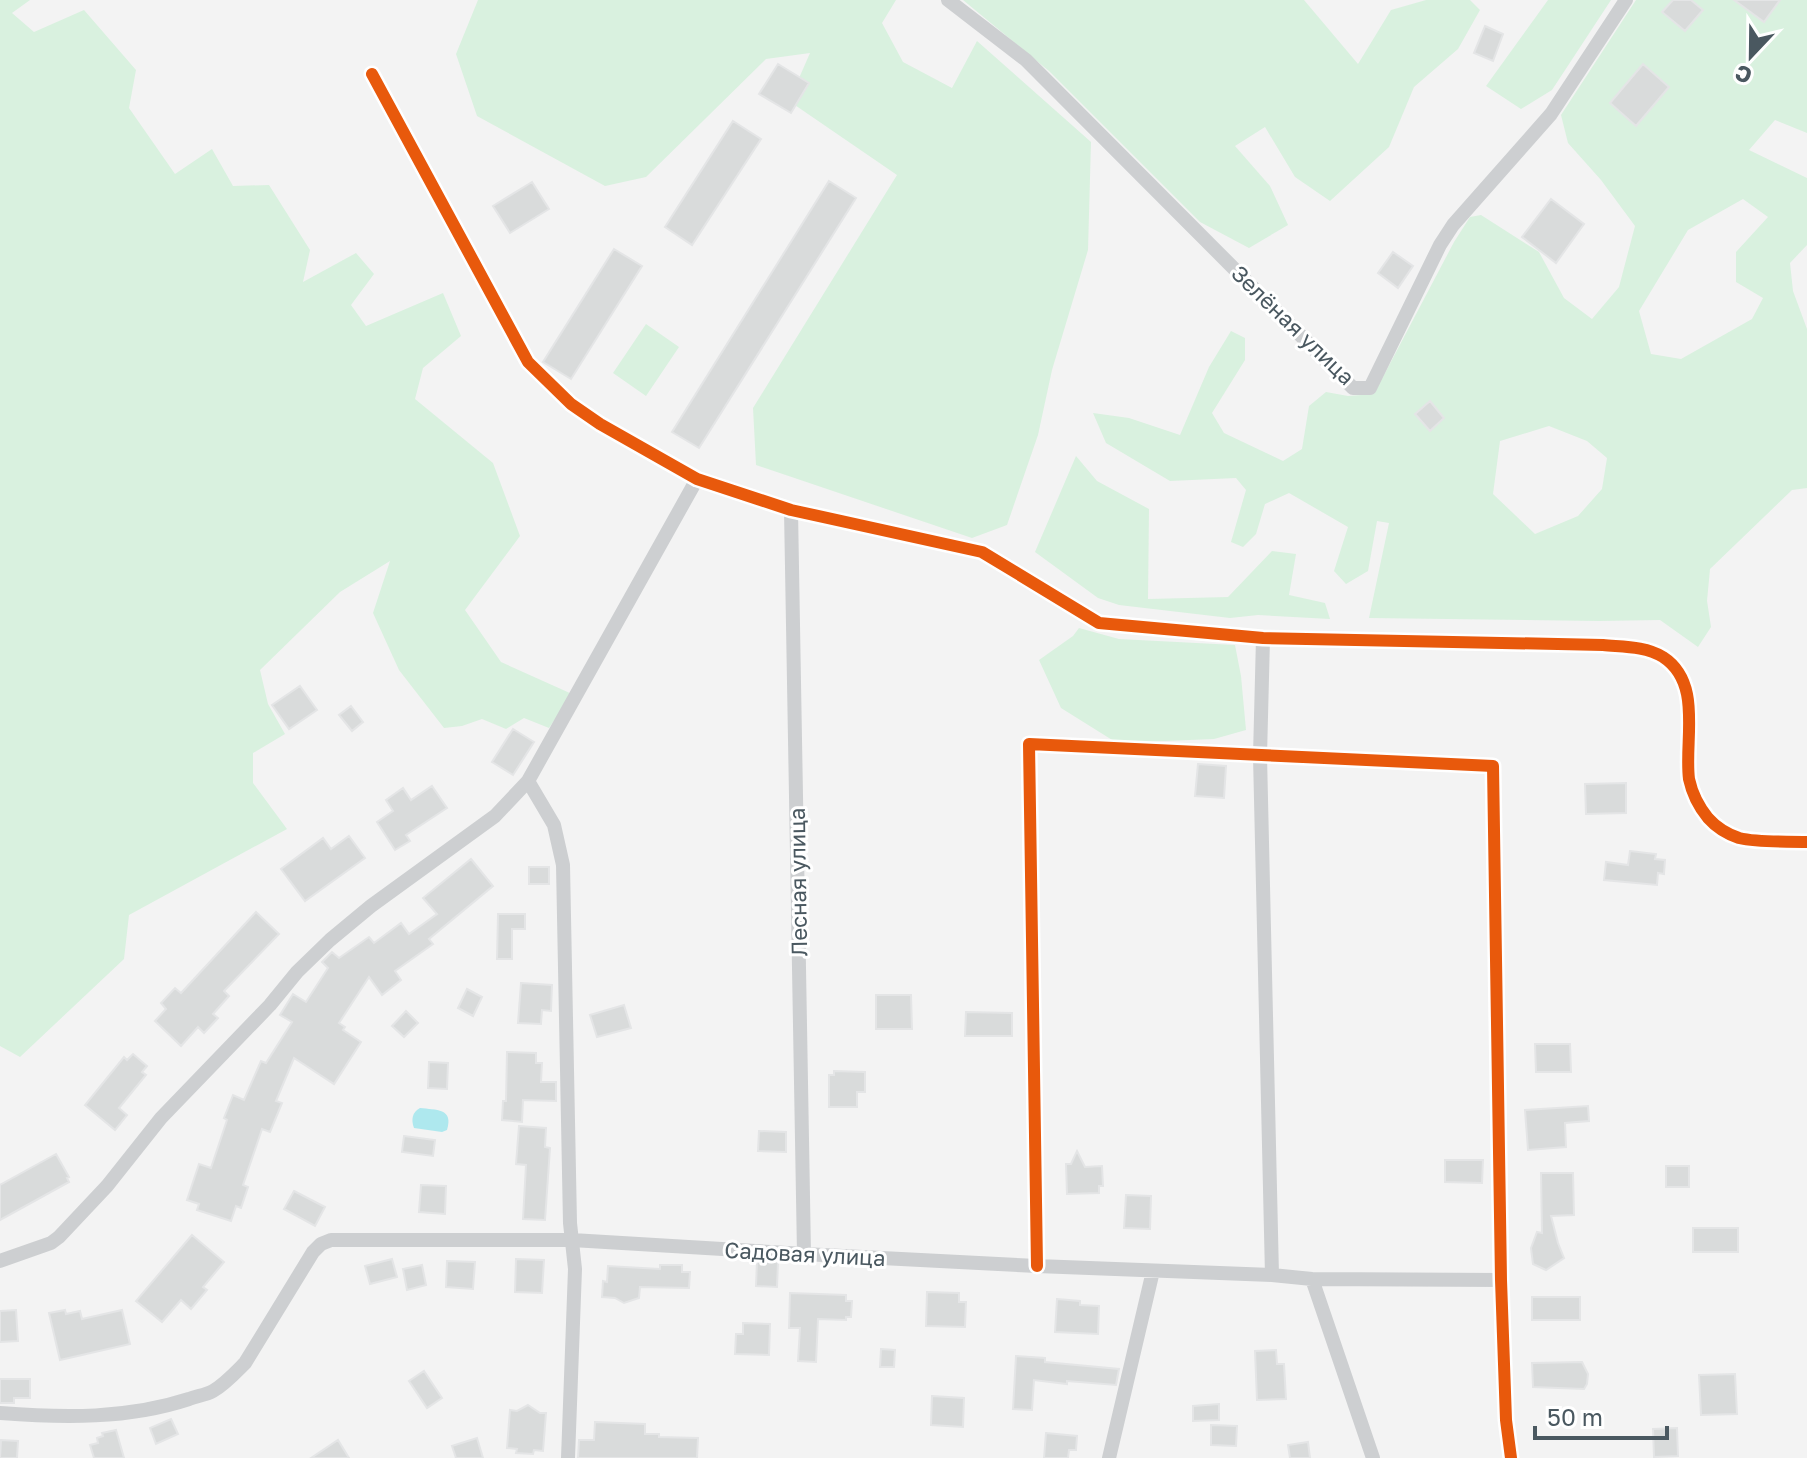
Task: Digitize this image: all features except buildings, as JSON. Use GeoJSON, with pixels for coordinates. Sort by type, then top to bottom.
{"type":"FeatureCollection","features":[{"type":"Feature","properties":{"kind":"street","name":"Зелёная улица"},"geometry":{"type":"LineString","coordinates":[[948,0],[1026,60],[1353,388],[1370,388],[1440,245],[1453,225],[1551,114],[1626,0]]}},
{"type":"Feature","properties":{"kind":"street"},"geometry":{"type":"LineString","coordinates":[[372,74],[528,362],[571,404],[697,479],[791,510],[982,552],[1099,623],[1263,638],[1603,645],[1648,650],[1665,659],[1682,677],[1688,700],[1689,779],[1701,809],[1716,827],[1738,838],[1807,842]]}},
{"type":"Feature","properties":{"kind":"street"},"geometry":{"type":"LineString","coordinates":[[0,1261],[51,1243],[59,1237],[107,1186],[161,1118],[270,1005],[297,972],[371,906],[495,816],[528,781],[697,479]]}},
{"type":"Feature","properties":{"kind":"street","name":"Лесная улица"},"geometry":{"type":"LineString","coordinates":[[791,510],[804,1254]]}},
{"type":"Feature","properties":{"kind":"street"},"geometry":{"type":"LineString","coordinates":[[1263,638],[1260,756],[1272,1275]]}},
{"type":"Feature","properties":{"kind":"street"},"geometry":{"type":"LineString","coordinates":[[1037,1266],[1029,744],[1493,766],[1501,1280],[1506,1420],[1511,1458]]}},
{"type":"Feature","properties":{"kind":"street"},"geometry":{"type":"LineString","coordinates":[[528,781],[554,825],[563,865],[570,1191],[575,1269],[568,1458]]}},
{"type":"Feature","properties":{"kind":"street","name":"Садовая улица"},"geometry":{"type":"LineString","coordinates":[[0,1413],[106,1416],[168,1406],[213,1391],[245,1363],[313,1252],[331,1240],[572,1240],[1153,1271]]}},
{"type":"Feature","properties":{"kind":"street"},"geometry":{"type":"LineString","coordinates":[[1109,1458],[1153,1271],[1312,1279],[1501,1280]]}},
{"type":"Feature","properties":{"kind":"street"},"geometry":{"type":"LineString","coordinates":[[1312,1279],[1373,1458]]}},
{"type":"Feature","properties":{"kind":"green space"},"geometry":{"type":"Polygon","coordinates":[[[0,0],[30,0],[12,13],[34,32],[84,10],[136,70],[129,108],[175,174],[212,149],[233,186],[269,185],[310,250],[303,282],[356,253],[374,274],[351,305],[366,326],[443,293],[461,336],[423,368],[415,399],[493,463],[520,536],[465,610],[501,662],[572,694],[549,728],[524,718],[506,729],[482,719],[444,728],[399,670],[373,613],[390,561],[340,592],[260,670],[268,704],[285,734],[253,753],[253,783],[287,829],[129,915],[124,959],[20,1057],[0,1046],[0,0]]]}},
{"type":"Feature","properties":{"kind":"green space"},"geometry":{"type":"Polygon","coordinates":[[[478,0],[896,0],[882,23],[903,62],[952,88],[977,41],[1091,142],[1088,250],[1052,370],[1038,435],[1007,525],[972,538],[756,465],[753,408],[897,175],[789,101],[810,53],[766,59],[646,177],[605,186],[477,116],[456,54],[478,0]]]}},
{"type":"Feature","properties":{"kind":"green space"},"geometry":{"type":"Polygon","coordinates":[[[963,0],[1304,0],[1358,64],[1391,10],[1426,0],[1470,0],[1480,10],[1458,49],[1414,87],[1389,147],[1330,201],[1295,177],[1265,127],[1235,146],[1270,186],[1288,225],[1249,248],[1200,222],[1049,71],[963,0]]]}},
{"type":"Feature","properties":{"kind":"green space"},"geometry":{"type":"Polygon","coordinates":[[[1548,0],[1611,0],[1552,90],[1521,109],[1486,86],[1548,0]]]}},
{"type":"Feature","properties":{"kind":"green space"},"geometry":{"type":"Polygon","coordinates":[[[1636,0],[1807,0],[1807,133],[1775,120],[1749,150],[1807,178],[1807,245],[1790,263],[1793,291],[1807,329],[1807,488],[1792,490],[1710,569],[1707,601],[1711,627],[1698,647],[1660,620],[1369,618],[1389,523],[1377,521],[1368,571],[1346,584],[1334,571],[1348,527],[1289,493],[1265,504],[1256,534],[1243,547],[1231,542],[1246,490],[1236,478],[1170,481],[1106,443],[1093,413],[1129,418],[1180,435],[1209,367],[1231,331],[1245,338],[1245,360],[1212,413],[1224,433],[1283,461],[1302,449],[1309,406],[1326,392],[1348,396],[1374,394],[1470,217],[1481,215],[1539,252],[1564,298],[1592,319],[1619,287],[1635,226],[1601,180],[1568,143],[1561,115],[1636,0]],[[1743,199],[1688,230],[1639,311],[1651,354],[1681,359],[1752,319],[1763,298],[1736,282],[1736,252],[1768,217],[1743,199]],[[1549,426],[1500,441],[1493,494],[1535,534],[1578,516],[1602,489],[1607,458],[1587,441],[1549,426]]]}},
{"type":"Feature","properties":{"kind":"green space"},"geometry":{"type":"Polygon","coordinates":[[[646,324],[679,347],[646,396],[613,373],[646,324]]]}},
{"type":"Feature","properties":{"kind":"green space"},"geometry":{"type":"Polygon","coordinates":[[[1076,456],[1097,481],[1149,509],[1148,599],[1228,597],[1272,551],[1296,554],[1289,595],[1325,603],[1330,619],[1258,615],[1230,618],[1119,605],[1098,598],[1035,552],[1076,456]]]}},
{"type":"Feature","properties":{"kind":"green space"},"geometry":{"type":"Polygon","coordinates":[[[1079,628],[1119,639],[1235,645],[1246,730],[1214,739],[1117,743],[1061,708],[1039,660],[1073,636],[1079,628]]]}},
{"type":"Feature","properties":{"kind":"water"},"geometry":{"type":"Polygon","coordinates":[[[420,1108],[446,1114],[449,1123],[447,1130],[414,1128],[413,1116],[420,1108]]]}},
{"type":"Feature","properties":{"kind":"cycle path"},"geometry":{"type":"LineString","coordinates":[[372,74],[528,362],[571,404],[697,479],[791,510],[982,552],[1099,623],[1263,638],[1603,645],[1649,651],[1663,657],[1675,668],[1683,682],[1689,713],[1689,779],[1696,800],[1708,818],[1722,830],[1739,838],[1807,842]]}},
{"type":"Feature","properties":{"kind":"cycle path"},"geometry":{"type":"LineString","coordinates":[[1037,1266],[1029,744],[1493,766],[1501,1280],[1506,1420],[1511,1458]]}}]}
